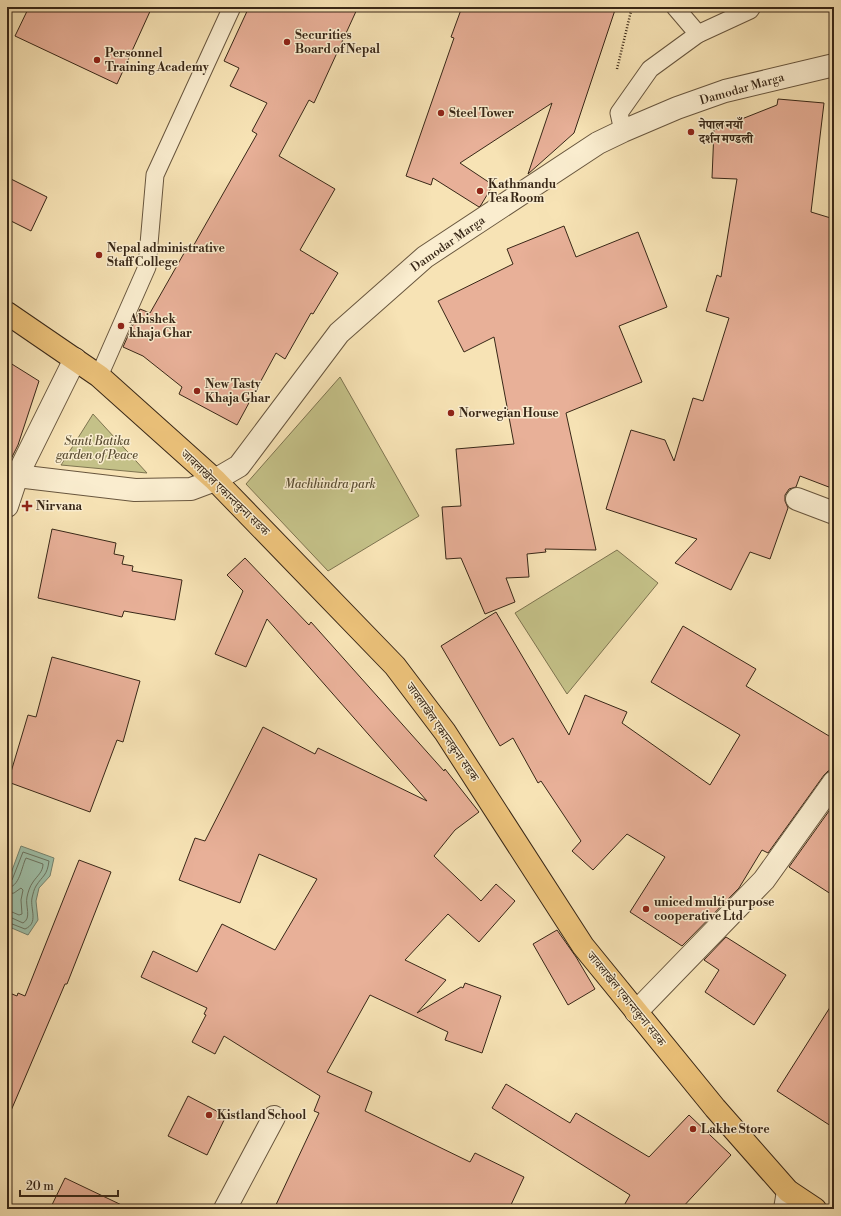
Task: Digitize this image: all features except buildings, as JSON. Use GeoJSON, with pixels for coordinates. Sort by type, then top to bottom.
{"type":"FeatureCollection","features":[{"type":"Feature","properties":{"kind":"main road","name":"जावलाखेल एकान्तकुना सडक"},"geometry":{"type":"LineString","coordinates":[[7,313],[100,376],[215,480],[395,666],[445,732],[583,946],[715,1108],[786,1200],[815,1209]]}},
{"type":"Feature","properties":{"kind":"street","name":"Damodar Marga"},"geometry":{"type":"LineString","coordinates":[[12,474],[135,490],[191,489],[215,480],[239,466],[339,333],[425,257],[598,143],[623,131],[676,108],[725,91],[834,65]]}},
{"type":"Feature","properties":{"kind":"street"},"geometry":{"type":"LineString","coordinates":[[7,506],[12,474],[75,360]]}},
{"type":"Feature","properties":{"kind":"street"},"geometry":{"type":"LineString","coordinates":[[797,499],[834,512]]}},
{"type":"Feature","properties":{"kind":"street"},"geometry":{"type":"LineString","coordinates":[[636,1012],[764,880],[834,782]]}},
{"type":"Feature","properties":{"kind":"street"},"geometry":{"type":"LineString","coordinates":[[225,1209],[274,1117]]}},
{"type":"Feature","properties":{"kind":"lane"},"geometry":{"type":"LineString","coordinates":[[100,376],[147,267],[155,175],[232,7]]}},
{"type":"Feature","properties":{"kind":"lane"},"geometry":{"type":"LineString","coordinates":[[675,7],[698,34]]}},
{"type":"Feature","properties":{"kind":"lane"},"geometry":{"type":"LineString","coordinates":[[623,131],[620,113],[650,69],[698,34],[750,10],[752,7]]}},
{"type":"Feature","properties":{"kind":"green space","name":"Machhindra park"},"geometry":{"type":"Polygon","coordinates":[[[340,377],[419,516],[328,571],[246,484],[340,377]]]}},
{"type":"Feature","properties":{"kind":"green space","name":"Santi Batika garden of Peace"},"geometry":{"type":"Polygon","coordinates":[[[93,414],[147,473],[61,465],[93,414]]]}},
{"type":"Feature","properties":{"kind":"green space"},"geometry":{"type":"Polygon","coordinates":[[[617,550],[658,583],[567,694],[515,613],[617,550]]]}},
{"type":"Feature","properties":{"kind":"water"},"geometry":{"type":"Polygon","coordinates":[[[21,846],[54,858],[50,876],[39,888],[36,901],[38,920],[28,935],[7,926],[7,884],[21,846]]]}},
{"type":"Feature","properties":{"kind":"place","name":"Securities Board of Nepal"},"geometry":{"type":"Point","coordinates":[287,42]}},
{"type":"Feature","properties":{"kind":"place","name":"Personnel Training Academy"},"geometry":{"type":"Point","coordinates":[97,60]}},
{"type":"Feature","properties":{"kind":"place","name":"Steel Tower"},"geometry":{"type":"Point","coordinates":[441,113]}},
{"type":"Feature","properties":{"kind":"place","name":"नेपाल नयाँ दर्शन मण्डली"},"geometry":{"type":"Point","coordinates":[691,132]}},
{"type":"Feature","properties":{"kind":"place","name":"Kathmandu Tea Room"},"geometry":{"type":"Point","coordinates":[480,191]}},
{"type":"Feature","properties":{"kind":"place","name":"Nepal administrative Staff College"},"geometry":{"type":"Point","coordinates":[99,255]}},
{"type":"Feature","properties":{"kind":"place","name":"Abishek khaja Ghar"},"geometry":{"type":"Point","coordinates":[121,326]}},
{"type":"Feature","properties":{"kind":"place","name":"New Tasty Khaja Ghar"},"geometry":{"type":"Point","coordinates":[197,391]}},
{"type":"Feature","properties":{"kind":"place","name":"Norwegian House"},"geometry":{"type":"Point","coordinates":[451,413]}},
{"type":"Feature","properties":{"kind":"place","name":"Nirvana"},"geometry":{"type":"Point","coordinates":[27,506]}},
{"type":"Feature","properties":{"kind":"place","name":"uniced multi purpose cooperative Ltd"},"geometry":{"type":"Point","coordinates":[646,909]}},
{"type":"Feature","properties":{"kind":"place","name":"Kistland School"},"geometry":{"type":"Point","coordinates":[209,1115]}},
{"type":"Feature","properties":{"kind":"place","name":"Lakhe Store"},"geometry":{"type":"Point","coordinates":[693,1129]}}]}
